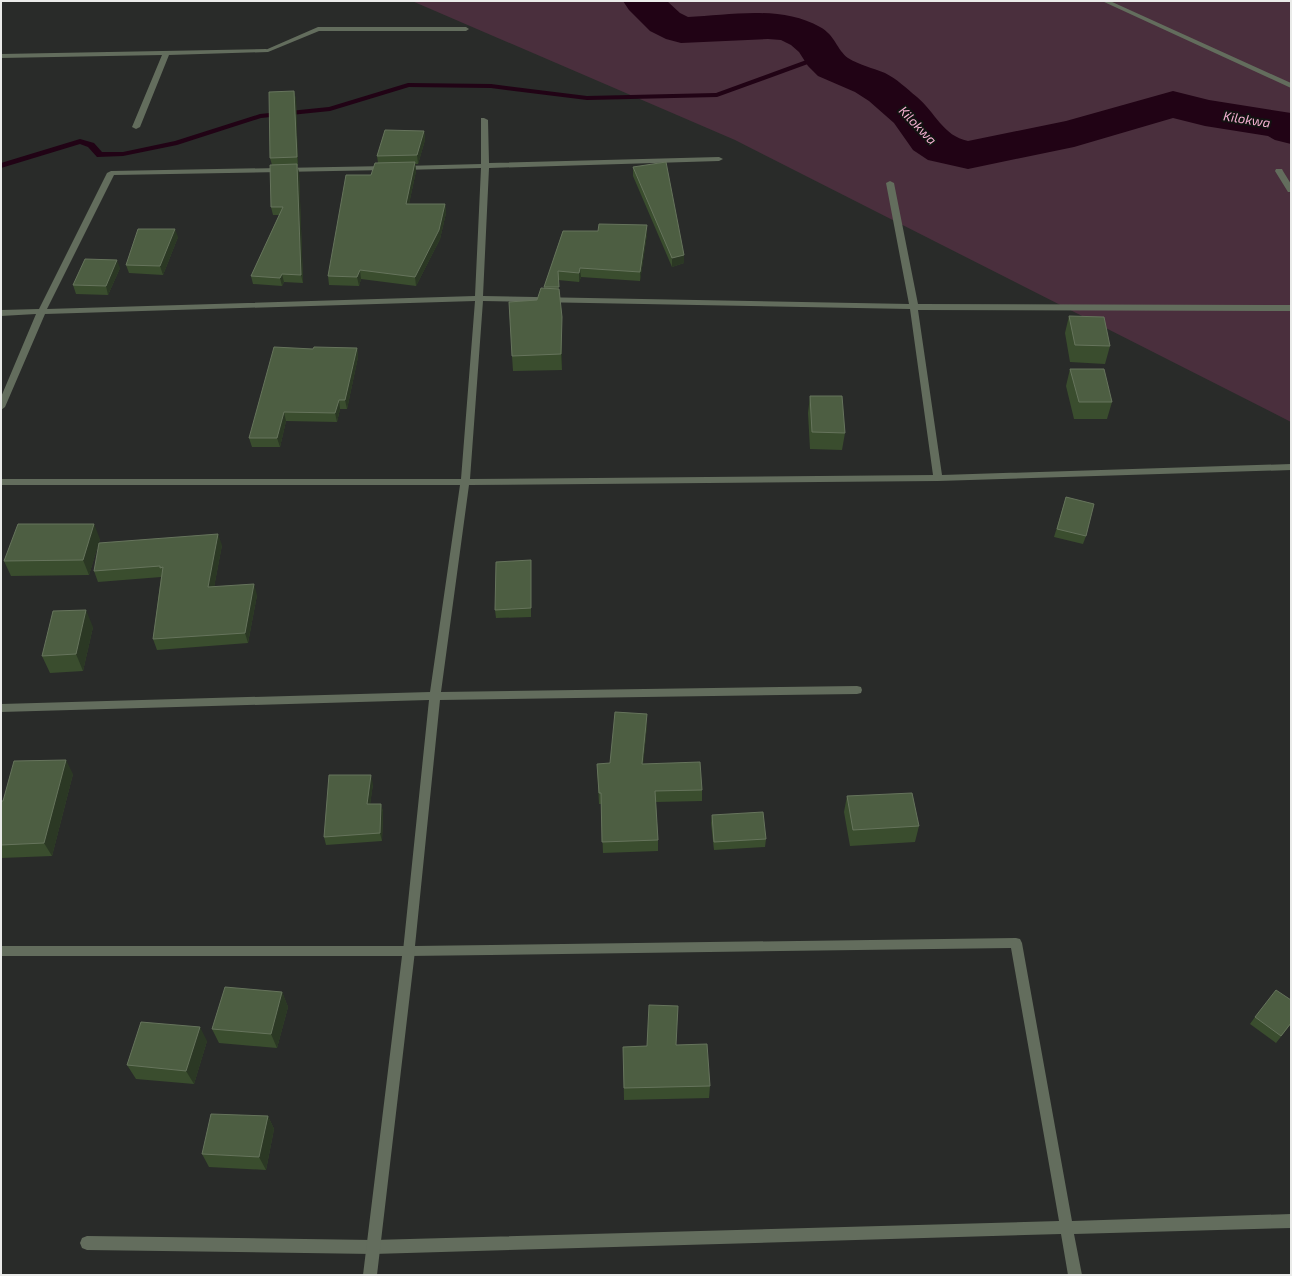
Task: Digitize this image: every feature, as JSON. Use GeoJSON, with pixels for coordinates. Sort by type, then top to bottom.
{"type":"FeatureCollection","features":[{"type":"Feature","properties":{"kind":"street"},"geometry":{"type":"LineString","coordinates":[[1105,1],[1291,86]]}},
{"type":"Feature","properties":{"kind":"street"},"geometry":{"type":"LineString","coordinates":[[1,56],[266,51],[318,29],[466,29]]}},
{"type":"Feature","properties":{"kind":"street"},"geometry":{"type":"LineString","coordinates":[[136,126],[166,53]]}},
{"type":"Feature","properties":{"kind":"street"},"geometry":{"type":"LineString","coordinates":[[370,1275],[409,951],[435,696],[465,482],[479,298],[485,166],[484,120]]}},
{"type":"Feature","properties":{"kind":"street"},"geometry":{"type":"LineString","coordinates":[[1,407],[41,313],[111,174],[485,166],[719,159]]}},
{"type":"Feature","properties":{"kind":"street"},"geometry":{"type":"LineString","coordinates":[[1279,171],[1291,190]]}},
{"type":"Feature","properties":{"kind":"street"},"geometry":{"type":"LineString","coordinates":[[890,184],[914,307],[938,478]]}},
{"type":"Feature","properties":{"kind":"street"},"geometry":{"type":"LineString","coordinates":[[1,313],[41,313],[479,298],[914,307],[1291,308]]}},
{"type":"Feature","properties":{"kind":"street"},"geometry":{"type":"LineString","coordinates":[[1,482],[465,482],[938,478],[1291,467]]}},
{"type":"Feature","properties":{"kind":"street"},"geometry":{"type":"LineString","coordinates":[[1,708],[435,696],[857,690]]}},
{"type":"Feature","properties":{"kind":"street"},"geometry":{"type":"LineString","coordinates":[[1,950],[409,951],[1016,944],[1075,1275]]}},
{"type":"Feature","properties":{"kind":"street"},"geometry":{"type":"LineString","coordinates":[[87,1243],[373,1247],[1291,1222]]}},
{"type":"Feature","properties":{"kind":"shaded area"},"geometry":{"type":"Polygon","coordinates":[[[412,1],[1291,1],[1291,422],[735,140],[412,1]]]}},
{"type":"Feature","properties":{"kind":"building"},"geometry":{"type":"Polygon","coordinates":[[[294,91],[297,157],[270,158],[269,92],[294,91]]]}},
{"type":"Feature","properties":{"kind":"building"},"geometry":{"type":"Polygon","coordinates":[[[385,130],[424,131],[417,155],[377,156],[385,130]]]}},
{"type":"Feature","properties":{"kind":"building"},"geometry":{"type":"Polygon","coordinates":[[[415,162],[406,204],[445,204],[439,230],[415,277],[360,270],[357,277],[328,276],[346,175],[371,175],[375,163],[415,162]]]}},
{"type":"Feature","properties":{"kind":"building"},"geometry":{"type":"Polygon","coordinates":[[[666,162],[684,255],[672,258],[633,167],[666,162]]]}},
{"type":"Feature","properties":{"kind":"building"},"geometry":{"type":"Polygon","coordinates":[[[297,164],[301,275],[282,274],[280,278],[251,276],[283,207],[271,207],[270,165],[297,164]]]}},
{"type":"Feature","properties":{"kind":"building"},"geometry":{"type":"Polygon","coordinates":[[[599,224],[647,225],[640,272],[580,268],[579,273],[558,271],[559,287],[544,287],[563,231],[598,231],[599,224]]]}},
{"type":"Feature","properties":{"kind":"building"},"geometry":{"type":"Polygon","coordinates":[[[138,229],[175,229],[160,266],[126,265],[138,229]]]}},
{"type":"Feature","properties":{"kind":"building"},"geometry":{"type":"Polygon","coordinates":[[[85,259],[117,260],[106,286],[73,285],[85,259]]]}},
{"type":"Feature","properties":{"kind":"building"},"geometry":{"type":"Polygon","coordinates":[[[541,288],[559,289],[562,317],[561,354],[512,356],[509,302],[537,300],[541,288]]]}},
{"type":"Feature","properties":{"kind":"building"},"geometry":{"type":"Polygon","coordinates":[[[1069,316],[1104,317],[1110,346],[1075,345],[1069,316]]]}},
{"type":"Feature","properties":{"kind":"building"},"geometry":{"type":"Polygon","coordinates":[[[274,347],[313,349],[314,347],[357,348],[345,400],[339,400],[335,413],[284,412],[277,438],[249,438],[274,347]]]}},
{"type":"Feature","properties":{"kind":"building"},"geometry":{"type":"Polygon","coordinates":[[[1070,369],[1104,369],[1112,402],[1079,402],[1070,369]]]}},
{"type":"Feature","properties":{"kind":"building"},"geometry":{"type":"Polygon","coordinates":[[[810,396],[842,396],[845,433],[812,432],[810,396]]]}},
{"type":"Feature","properties":{"kind":"building"},"geometry":{"type":"Polygon","coordinates":[[[1066,497],[1094,504],[1086,536],[1057,529],[1066,497]]]}},
{"type":"Feature","properties":{"kind":"building"},"geometry":{"type":"Polygon","coordinates":[[[18,524],[94,524],[83,560],[4,561],[18,524]]]}},
{"type":"Feature","properties":{"kind":"building"},"geometry":{"type":"Polygon","coordinates":[[[218,534],[208,587],[254,584],[245,633],[153,639],[163,567],[94,571],[99,543],[218,534]]]}},
{"type":"Feature","properties":{"kind":"building"},"geometry":{"type":"Polygon","coordinates":[[[531,560],[531,608],[495,610],[496,562],[531,560]]]}},
{"type":"Feature","properties":{"kind":"building"},"geometry":{"type":"Polygon","coordinates":[[[86,610],[76,654],[42,656],[53,611],[86,610]]]}},
{"type":"Feature","properties":{"kind":"building"},"geometry":{"type":"Polygon","coordinates":[[[615,712],[647,714],[642,764],[700,762],[702,790],[655,791],[658,840],[602,842],[601,793],[599,793],[597,764],[610,763],[615,712]]]}},
{"type":"Feature","properties":{"kind":"building"},"geometry":{"type":"Polygon","coordinates":[[[66,760],[44,843],[1,845],[1,801],[3,801],[14,761],[66,760]]]}},
{"type":"Feature","properties":{"kind":"building"},"geometry":{"type":"Polygon","coordinates":[[[329,775],[371,775],[367,804],[381,804],[380,833],[324,837],[329,775]]]}},
{"type":"Feature","properties":{"kind":"building"},"geometry":{"type":"Polygon","coordinates":[[[912,793],[919,826],[853,830],[847,796],[912,793]]]}},
{"type":"Feature","properties":{"kind":"building"},"geometry":{"type":"Polygon","coordinates":[[[763,812],[766,839],[714,842],[712,815],[763,812]]]}},
{"type":"Feature","properties":{"kind":"building"},"geometry":{"type":"Polygon","coordinates":[[[225,987],[282,992],[271,1034],[212,1029],[225,987]]]}},
{"type":"Feature","properties":{"kind":"building"},"geometry":{"type":"Polygon","coordinates":[[[1276,990],[1291,1000],[1291,1023],[1281,1036],[1255,1017],[1276,990]]]}},
{"type":"Feature","properties":{"kind":"building"},"geometry":{"type":"Polygon","coordinates":[[[649,1005],[678,1006],[676,1045],[707,1044],[710,1086],[624,1088],[623,1047],[647,1046],[649,1005]]]}},
{"type":"Feature","properties":{"kind":"building"},"geometry":{"type":"Polygon","coordinates":[[[141,1022],[200,1027],[186,1071],[127,1065],[141,1022]]]}},
{"type":"Feature","properties":{"kind":"building"},"geometry":{"type":"Polygon","coordinates":[[[211,1114],[268,1116],[259,1157],[202,1154],[211,1114]]]}},
{"type":"Feature","properties":{"kind":"waterway","name":"Kilokwa"},"geometry":{"type":"LineString","coordinates":[[643,1],[665,22],[681,30],[768,26],[790,29],[806,36],[818,46],[823,57],[833,67],[870,83],[885,92],[910,114],[929,140],[944,150],[968,155],[1074,133],[1173,104],[1205,113],[1280,124],[1291,130]]}},
{"type":"Feature","properties":{"kind":"waterway"},"geometry":{"type":"LineString","coordinates":[[1,166],[80,141],[91,145],[100,155],[123,154],[177,143],[260,116],[330,109],[408,85],[491,86],[587,98],[717,95],[823,57]]}}]}
